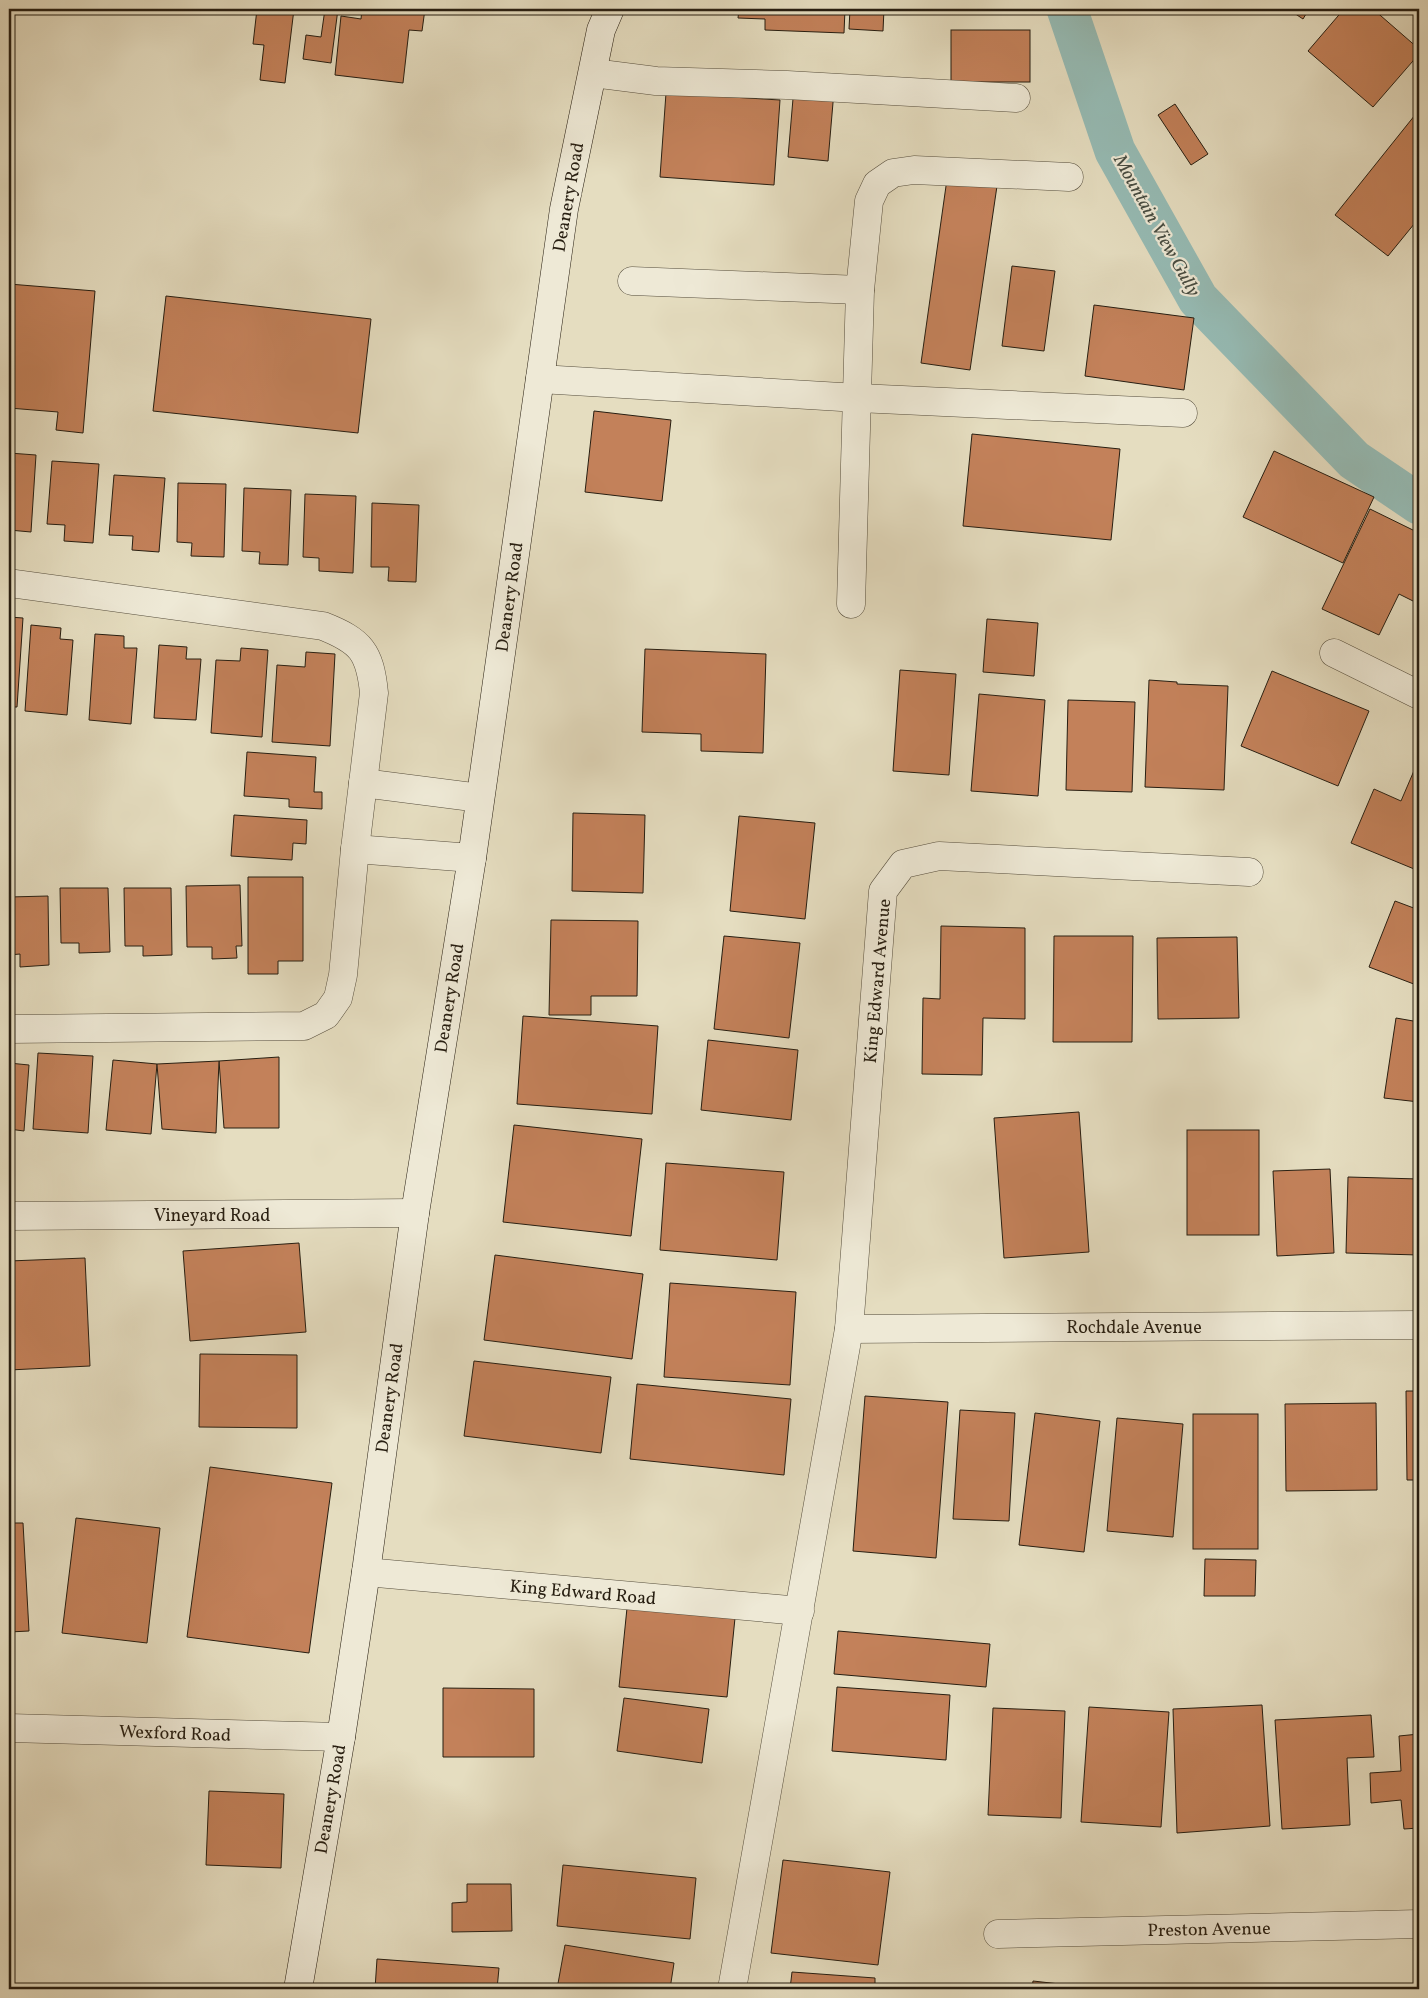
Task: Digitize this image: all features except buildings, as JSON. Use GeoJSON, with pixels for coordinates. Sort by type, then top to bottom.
{"type":"FeatureCollection","features":[{"type":"Feature","properties":{"kind":"street","name":"Deanery Road"},"geometry":{"type":"LineString","coordinates":[[298,1989],[341,1737],[366,1572],[415,1213],[472,858],[564,209],[601,30],[610,9]]}},
{"type":"Feature","properties":{"kind":"street"},"geometry":{"type":"LineString","coordinates":[[593,73],[656,82],[787,85],[1016,98]]}},
{"type":"Feature","properties":{"kind":"street"},"geometry":{"type":"LineString","coordinates":[[851,604],[860,290],[868,201],[877,184],[893,173],[914,170],[1070,177]]}},
{"type":"Feature","properties":{"kind":"street"},"geometry":{"type":"LineString","coordinates":[[632,281],[860,290]]}},
{"type":"Feature","properties":{"kind":"street"},"geometry":{"type":"LineString","coordinates":[[540,379],[858,398],[1183,413]]}},
{"type":"Feature","properties":{"kind":"street"},"geometry":{"type":"LineString","coordinates":[[9,583],[323,626],[346,635],[361,647],[372,668],[374,692],[354,849],[343,975],[338,998],[326,1015],[304,1026],[9,1029]]}},
{"type":"Feature","properties":{"kind":"street"},"geometry":{"type":"LineString","coordinates":[[1334,653],[1419,695]]}},
{"type":"Feature","properties":{"kind":"street"},"geometry":{"type":"LineString","coordinates":[[363,783],[480,798]]}},
{"type":"Feature","properties":{"kind":"street"},"geometry":{"type":"LineString","coordinates":[[354,849],[472,858]]}},
{"type":"Feature","properties":{"kind":"street","name":"King Edward Avenue"},"geometry":{"type":"LineString","coordinates":[[849,1330],[883,892],[903,864],[939,856],[1249,872]]}},
{"type":"Feature","properties":{"kind":"street","name":"Vineyard Road"},"geometry":{"type":"LineString","coordinates":[[9,1216],[415,1213]]}},
{"type":"Feature","properties":{"kind":"street","name":"Rochdale Avenue"},"geometry":{"type":"LineString","coordinates":[[849,1330],[1419,1325]]}},
{"type":"Feature","properties":{"kind":"street"},"geometry":{"type":"LineString","coordinates":[[732,1989],[849,1330]]}},
{"type":"Feature","properties":{"kind":"street","name":"King Edward Road"},"geometry":{"type":"LineString","coordinates":[[366,1572],[800,1611]]}},
{"type":"Feature","properties":{"kind":"street","name":"Wexford Road"},"geometry":{"type":"LineString","coordinates":[[9,1728],[341,1737]]}},
{"type":"Feature","properties":{"kind":"street","name":"Preston Avenue"},"geometry":{"type":"LineString","coordinates":[[998,1934],[1419,1924]]}},
{"type":"Feature","properties":{"kind":"waterway","name":"Mountain View Gully"},"geometry":{"type":"LineString","coordinates":[[1067,9],[1115,151],[1198,299],[1354,460],[1419,504]]}}]}
